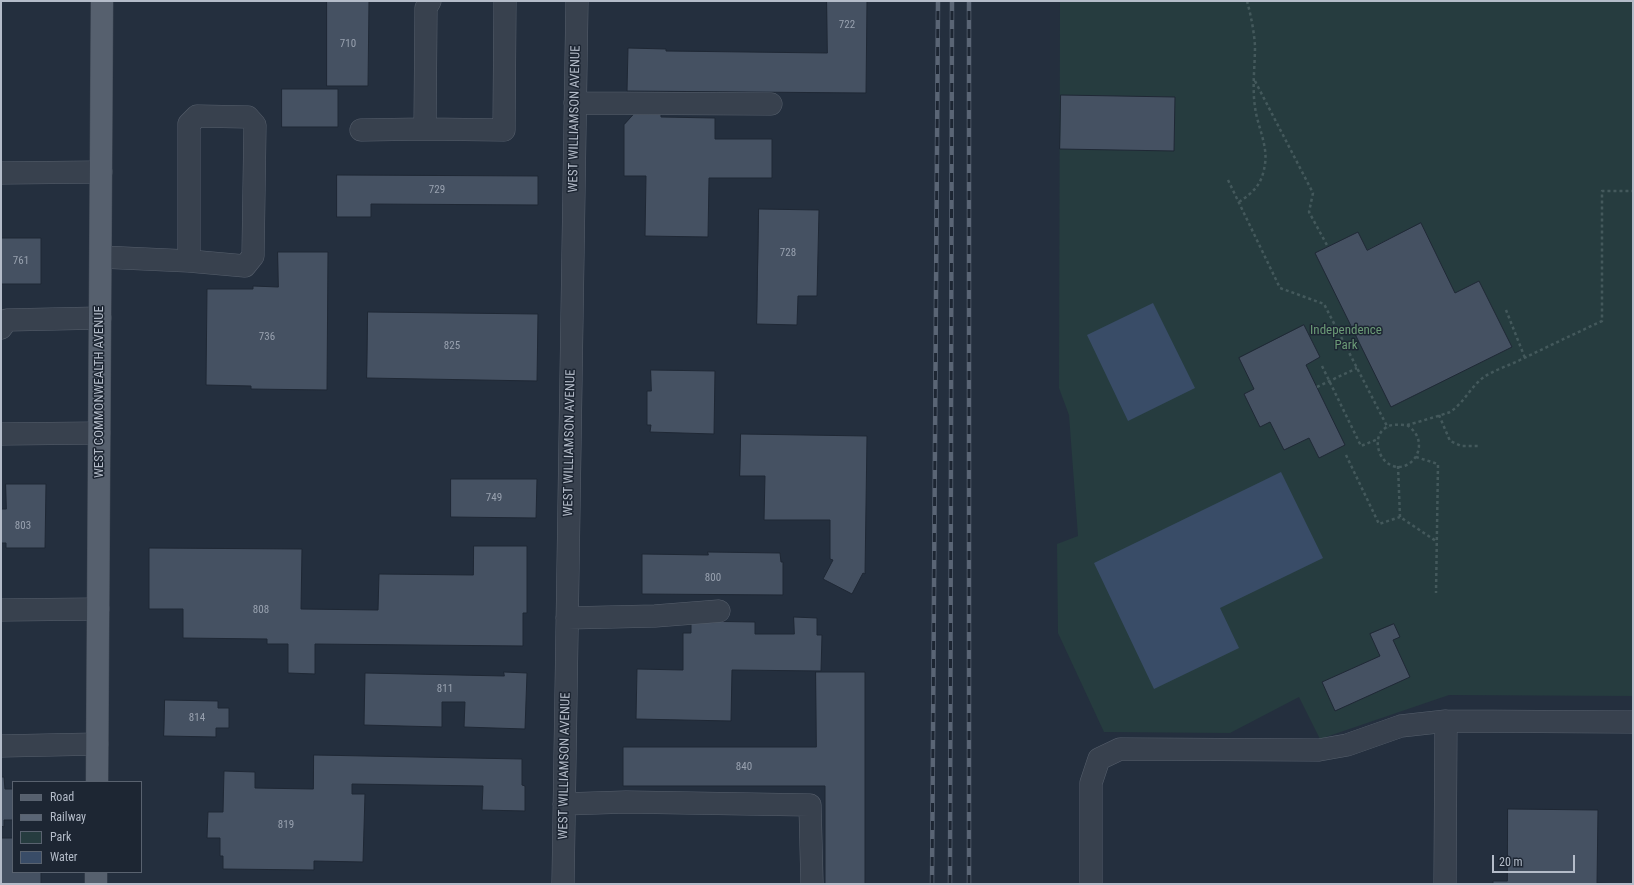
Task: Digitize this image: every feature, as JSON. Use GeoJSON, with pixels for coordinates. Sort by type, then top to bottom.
{"type":"FeatureCollection","features":[{"type":"Feature","properties":{"kind":"main road","name":"WEST COMMONWEALTH AVENUE"},"geometry":{"type":"LineString","coordinates":[[97,781],[102,1]]}},
{"type":"Feature","properties":{"kind":"main road"},"geometry":{"type":"LineString","coordinates":[[96,873],[96,884]]}},
{"type":"Feature","properties":{"kind":"street"},"geometry":{"type":"LineString","coordinates":[[425,129],[426,8],[430,1]]}},
{"type":"Feature","properties":{"kind":"street"},"geometry":{"type":"LineString","coordinates":[[361,130],[504,130],[505,1]]}},
{"type":"Feature","properties":{"kind":"street","name":"WEST WILLIAMSON AVENUE"},"geometry":{"type":"LineString","coordinates":[[563,884],[577,1]]}},
{"type":"Feature","properties":{"kind":"street"},"geometry":{"type":"LineString","coordinates":[[575,103],[771,104]]}},
{"type":"Feature","properties":{"kind":"street"},"geometry":{"type":"LineString","coordinates":[[101,257],[189,261],[245,266],[253,256],[255,125],[248,117],[197,116],[189,124],[189,261]]}},
{"type":"Feature","properties":{"kind":"street"},"geometry":{"type":"LineString","coordinates":[[1,173],[101,172]]}},
{"type":"Feature","properties":{"kind":"street"},"geometry":{"type":"LineString","coordinates":[[1,328],[7,320],[100,318]]}},
{"type":"Feature","properties":{"kind":"street"},"geometry":{"type":"LineString","coordinates":[[1,434],[100,433]]}},
{"type":"Feature","properties":{"kind":"street"},"geometry":{"type":"LineString","coordinates":[[1,610],[98,609]]}},
{"type":"Feature","properties":{"kind":"street"},"geometry":{"type":"LineString","coordinates":[[567,618],[655,616],[719,611]]}},
{"type":"Feature","properties":{"kind":"street"},"geometry":{"type":"LineString","coordinates":[[1091,884],[1091,783],[1099,759],[1120,749],[1319,750],[1347,745],[1401,726],[1446,721],[1633,722]]}},
{"type":"Feature","properties":{"kind":"street"},"geometry":{"type":"LineString","coordinates":[[1445,884],[1446,721]]}},
{"type":"Feature","properties":{"kind":"street"},"geometry":{"type":"LineString","coordinates":[[1,746],[97,744]]}},
{"type":"Feature","properties":{"kind":"street"},"geometry":{"type":"LineString","coordinates":[[564,804],[626,802],[810,805],[812,884]]}},
{"type":"Feature","properties":{"kind":"path"},"geometry":{"type":"LineString","coordinates":[[1239,202],[1254,191],[1261,181],[1266,155],[1254,106],[1255,45],[1253,25],[1247,1]]}},
{"type":"Feature","properties":{"kind":"path"},"geometry":{"type":"LineString","coordinates":[[1254,79],[1313,193],[1309,212],[1328,247]]}},
{"type":"Feature","properties":{"kind":"path"},"geometry":{"type":"LineString","coordinates":[[1228,180],[1280,288],[1324,304],[1388,428]]}},
{"type":"Feature","properties":{"kind":"path"},"geometry":{"type":"LineString","coordinates":[[1407,425],[1449,412],[1458,406],[1483,378],[1602,322],[1602,191],[1633,191]]}},
{"type":"Feature","properties":{"kind":"path"},"geometry":{"type":"LineString","coordinates":[[1506,310],[1525,358]]}},
{"type":"Feature","properties":{"kind":"path"},"geometry":{"type":"LineString","coordinates":[[1322,366],[1361,446],[1378,439]]}},
{"type":"Feature","properties":{"kind":"path"},"geometry":{"type":"LineString","coordinates":[[1317,387],[1357,368]]}},
{"type":"Feature","properties":{"kind":"path"},"geometry":{"type":"LineString","coordinates":[[1439,415],[1450,441],[1461,446],[1478,446]]}},
{"type":"Feature","properties":{"kind":"path"},"geometry":{"type":"LineString","coordinates":[[1399,423],[1407,425],[1414,430],[1420,445],[1416,457],[1408,464],[1398,466],[1386,462],[1378,451],[1378,439],[1384,429],[1399,423]]}},
{"type":"Feature","properties":{"kind":"path"},"geometry":{"type":"LineString","coordinates":[[1346,455],[1379,524],[1400,516]]}},
{"type":"Feature","properties":{"kind":"path"},"geometry":{"type":"LineString","coordinates":[[1416,457],[1438,464],[1436,593]]}},
{"type":"Feature","properties":{"kind":"path"},"geometry":{"type":"LineString","coordinates":[[1398,466],[1400,516]]}},
{"type":"Feature","properties":{"kind":"path"},"geometry":{"type":"LineString","coordinates":[[1400,516],[1436,542]]}},
{"type":"Feature","properties":{"kind":"green space","name":"Independence Park"},"geometry":{"type":"Polygon","coordinates":[[[1060,1],[1633,1],[1633,696],[1449,695],[1320,739],[1299,697],[1230,733],[1104,732],[1058,633],[1057,544],[1078,536],[1069,415],[1059,388],[1060,1]]]}},
{"type":"Feature","properties":{"kind":"water"},"geometry":{"type":"Polygon","coordinates":[[[1153,303],[1195,388],[1128,421],[1087,335],[1153,303]]]}},
{"type":"Feature","properties":{"kind":"water"},"geometry":{"type":"Polygon","coordinates":[[[1281,472],[1323,558],[1220,608],[1239,648],[1154,689],[1094,563],[1281,472]]]}},
{"type":"Feature","properties":{"kind":"building"},"geometry":{"type":"Polygon","coordinates":[[[327,1],[369,1],[368,86],[327,86],[327,1]]]}},
{"type":"Feature","properties":{"kind":"building"},"geometry":{"type":"Polygon","coordinates":[[[827,1],[867,1],[866,93],[627,91],[628,48],[666,49],[666,51],[827,53],[827,1]]]}},
{"type":"Feature","properties":{"kind":"building"},"geometry":{"type":"Polygon","coordinates":[[[282,89],[338,89],[338,127],[282,127],[282,89]]]}},
{"type":"Feature","properties":{"kind":"building"},"geometry":{"type":"Polygon","coordinates":[[[1061,95],[1175,97],[1174,151],[1060,149],[1061,95]]]}},
{"type":"Feature","properties":{"kind":"building"},"geometry":{"type":"Polygon","coordinates":[[[634,114],[661,114],[661,117],[715,118],[715,139],[772,139],[772,178],[709,178],[708,237],[645,236],[646,176],[624,176],[624,125],[634,114]]]}},
{"type":"Feature","properties":{"kind":"building"},"geometry":{"type":"Polygon","coordinates":[[[337,175],[538,176],[538,205],[371,204],[371,217],[337,217],[337,175]]]}},
{"type":"Feature","properties":{"kind":"building"},"geometry":{"type":"Polygon","coordinates":[[[759,209],[819,210],[817,296],[798,296],[797,325],[757,324],[759,209]]]}},
{"type":"Feature","properties":{"kind":"building"},"geometry":{"type":"Polygon","coordinates":[[[1421,223],[1455,293],[1479,281],[1512,347],[1391,407],[1315,253],[1358,232],[1367,250],[1421,223]]]}},
{"type":"Feature","properties":{"kind":"building"},"geometry":{"type":"Polygon","coordinates":[[[1,238],[41,238],[41,284],[1,284],[1,238]]]}},
{"type":"Feature","properties":{"kind":"building"},"geometry":{"type":"Polygon","coordinates":[[[278,252],[328,252],[327,390],[251,389],[251,386],[206,385],[207,289],[253,289],[253,286],[278,287],[278,252]]]}},
{"type":"Feature","properties":{"kind":"building"},"geometry":{"type":"Polygon","coordinates":[[[368,312],[538,314],[537,381],[367,378],[368,312]]]}},
{"type":"Feature","properties":{"kind":"building"},"geometry":{"type":"Polygon","coordinates":[[[1304,325],[1320,357],[1306,365],[1345,445],[1319,458],[1309,438],[1284,450],[1270,422],[1260,427],[1244,394],[1254,389],[1239,358],[1304,325]]]}},
{"type":"Feature","properties":{"kind":"building"},"geometry":{"type":"Polygon","coordinates":[[[651,370],[715,371],[714,434],[650,432],[651,425],[647,425],[647,391],[651,391],[651,370]]]}},
{"type":"Feature","properties":{"kind":"building"},"geometry":{"type":"Polygon","coordinates":[[[741,434],[867,436],[865,574],[863,573],[852,594],[823,579],[833,560],[830,559],[830,520],[764,520],[765,476],[740,476],[741,434]]]}},
{"type":"Feature","properties":{"kind":"building"},"geometry":{"type":"Polygon","coordinates":[[[451,479],[537,479],[536,518],[451,517],[451,479]]]}},
{"type":"Feature","properties":{"kind":"building"},"geometry":{"type":"Polygon","coordinates":[[[6,484],[46,484],[45,548],[6,548],[6,543],[1,543],[1,509],[6,509],[6,484]]]}},
{"type":"Feature","properties":{"kind":"building"},"geometry":{"type":"Polygon","coordinates":[[[474,546],[527,546],[527,613],[523,613],[523,646],[315,644],[315,674],[288,673],[288,644],[267,644],[267,639],[183,638],[183,609],[149,609],[149,548],[302,549],[301,609],[378,610],[379,574],[473,575],[474,546]]]}},
{"type":"Feature","properties":{"kind":"building"},"geometry":{"type":"Polygon","coordinates":[[[708,552],[780,553],[781,562],[783,562],[783,595],[642,594],[642,554],[708,555],[708,552]]]}},
{"type":"Feature","properties":{"kind":"building"},"geometry":{"type":"Polygon","coordinates":[[[794,617],[817,618],[817,635],[822,635],[821,671],[732,670],[731,721],[636,719],[637,669],[683,670],[683,633],[691,633],[691,621],[755,622],[755,634],[794,634],[794,617]]]}},
{"type":"Feature","properties":{"kind":"building"},"geometry":{"type":"Polygon","coordinates":[[[1394,624],[1400,637],[1393,640],[1410,677],[1335,711],[1322,682],[1380,656],[1370,634],[1394,624]]]}},
{"type":"Feature","properties":{"kind":"building"},"geometry":{"type":"Polygon","coordinates":[[[504,672],[527,673],[525,729],[464,727],[465,702],[442,702],[442,727],[364,725],[365,673],[504,676],[504,672]]]}},
{"type":"Feature","properties":{"kind":"building"},"geometry":{"type":"Polygon","coordinates":[[[816,672],[865,672],[865,884],[825,884],[825,786],[623,786],[623,747],[816,747],[816,672]]]}},
{"type":"Feature","properties":{"kind":"building"},"geometry":{"type":"Polygon","coordinates":[[[165,700],[218,701],[218,708],[229,708],[229,728],[216,728],[216,737],[164,736],[165,700]]]}},
{"type":"Feature","properties":{"kind":"building"},"geometry":{"type":"Polygon","coordinates":[[[314,755],[522,759],[522,785],[525,786],[525,811],[482,810],[483,786],[352,784],[352,794],[365,794],[363,862],[314,861],[314,870],[223,869],[223,856],[220,856],[220,838],[207,838],[208,812],[223,812],[224,771],[255,772],[255,788],[313,789],[314,755]]]}},
{"type":"Feature","properties":{"kind":"building"},"geometry":{"type":"Polygon","coordinates":[[[1,777],[4,777],[5,789],[12,789],[12,820],[4,820],[4,827],[1,826],[1,777]]]}},
{"type":"Feature","properties":{"kind":"building"},"geometry":{"type":"Polygon","coordinates":[[[1508,809],[1598,810],[1597,883],[1621,884],[1493,884],[1493,881],[1507,881],[1508,809]]]}},
{"type":"Feature","properties":{"kind":"building"},"geometry":{"type":"Polygon","coordinates":[[[1,838],[12,838],[12,873],[41,873],[41,884],[1,884],[1,838]]]}},
{"type":"Feature","properties":{"kind":"railway"},"geometry":{"type":"LineString","coordinates":[[932,884],[938,1]]}},
{"type":"Feature","properties":{"kind":"railway"},"geometry":{"type":"LineString","coordinates":[[950,884],[952,1]]}},
{"type":"Feature","properties":{"kind":"railway"},"geometry":{"type":"LineString","coordinates":[[969,1],[969,884]]}}]}
